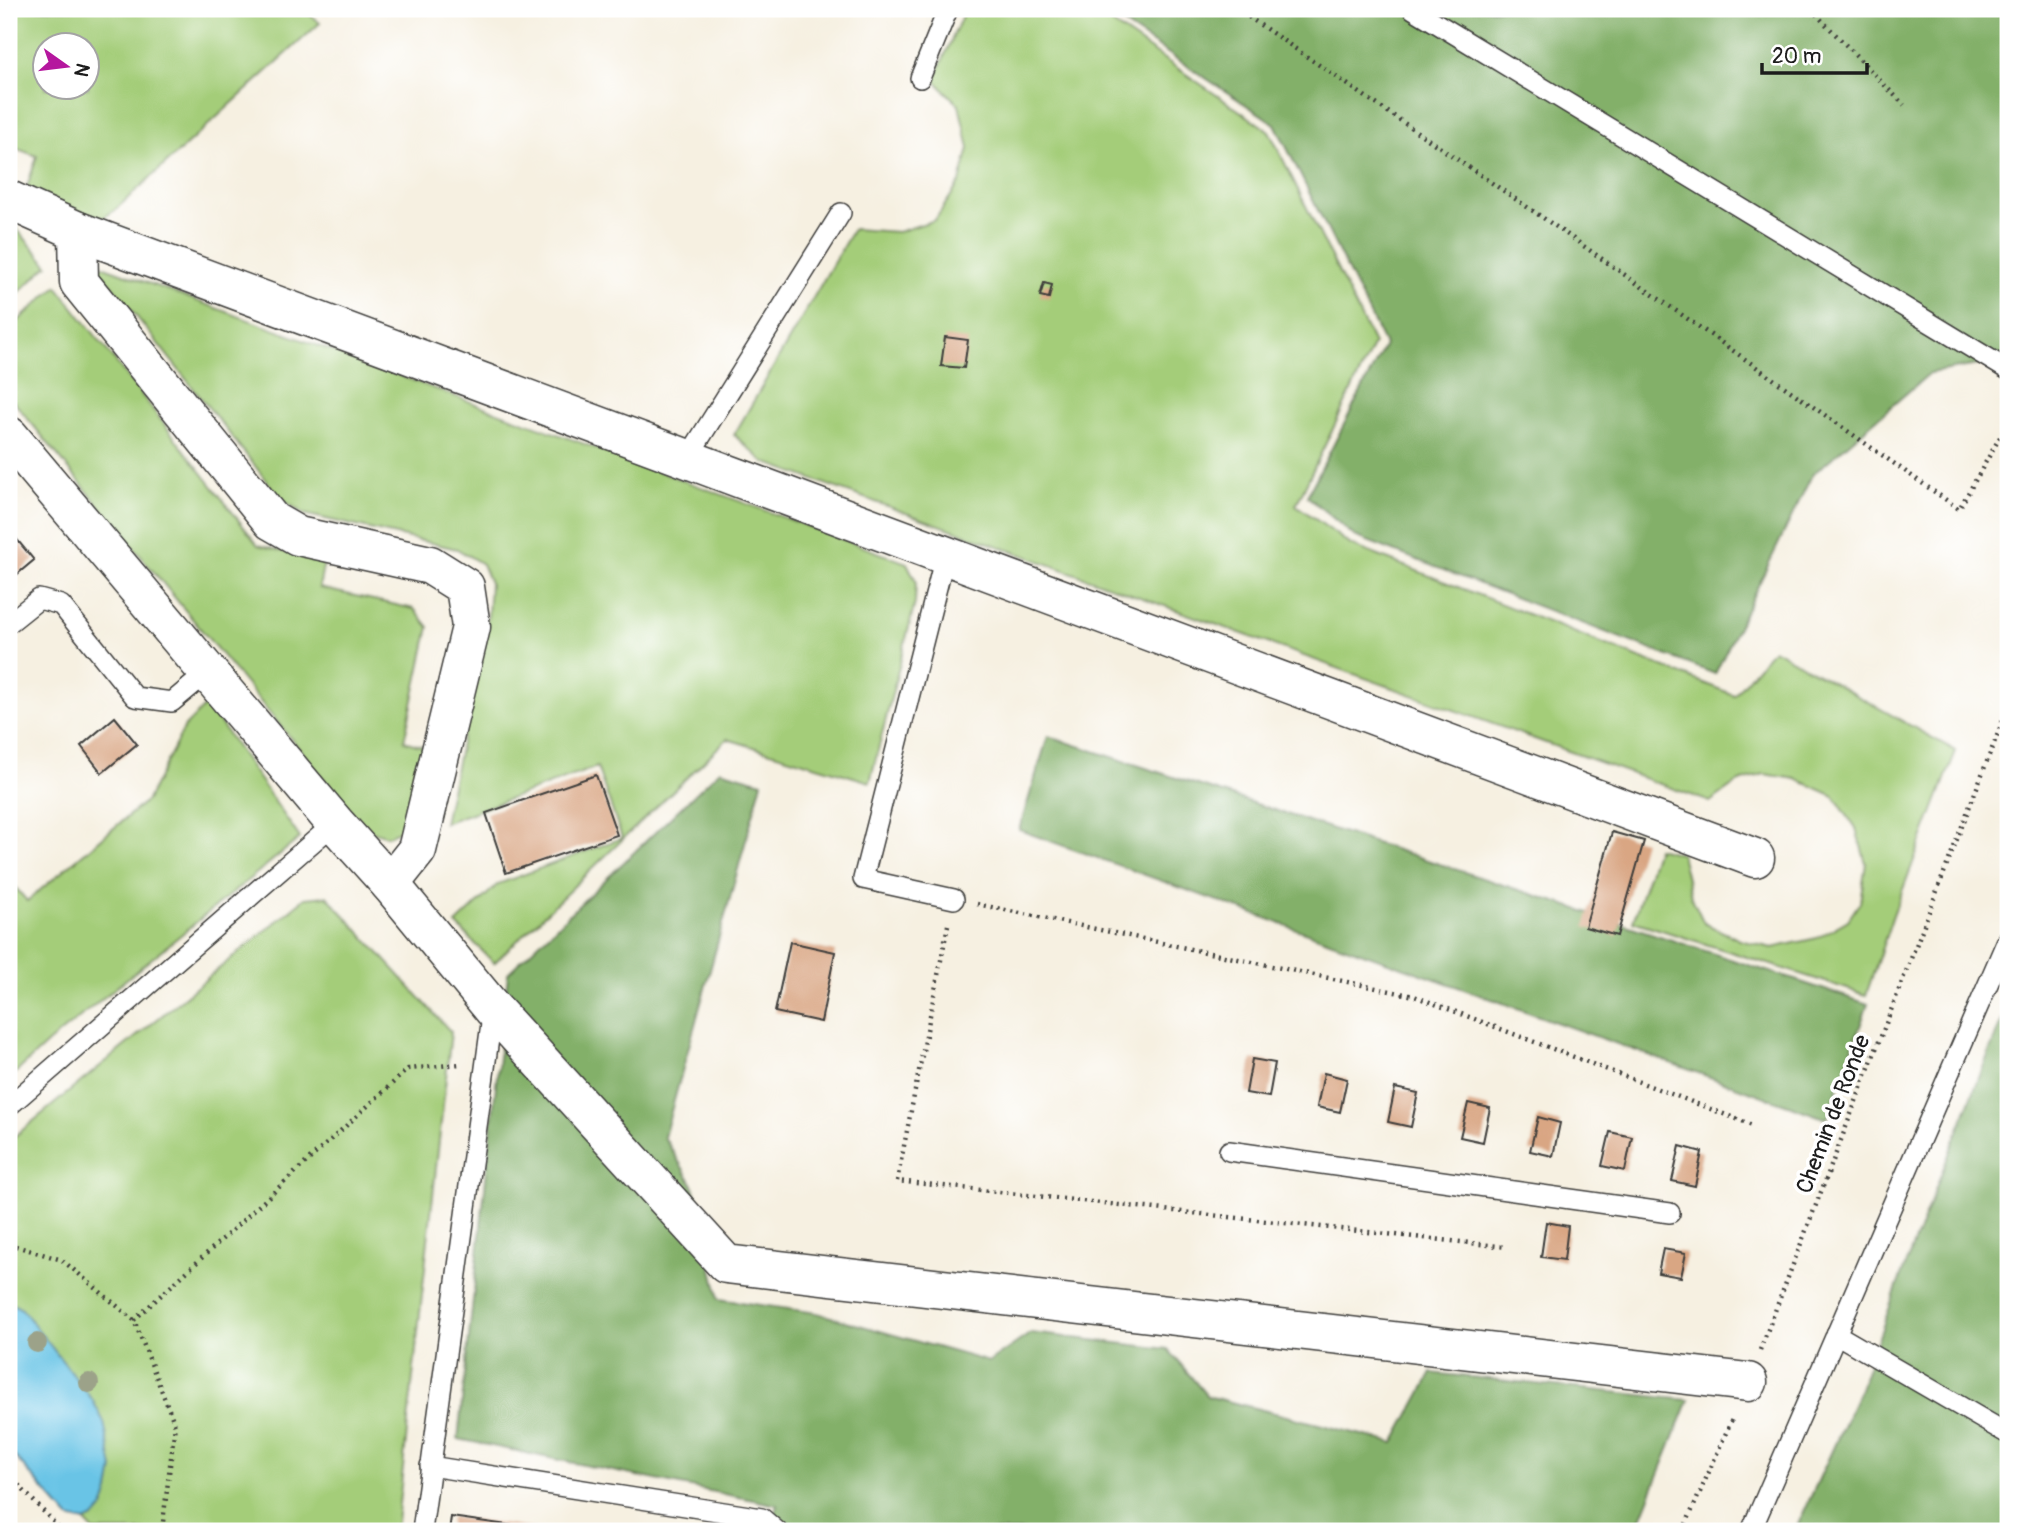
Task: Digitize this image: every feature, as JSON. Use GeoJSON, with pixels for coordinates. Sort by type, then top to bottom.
{"type":"FeatureCollection","features":[{"type":"Feature","properties":{"kind":"street"},"geometry":{"type":"LineString","coordinates":[[9,200],[78,231],[1755,859]]}},
{"type":"Feature","properties":{"kind":"street"},"geometry":{"type":"LineString","coordinates":[[78,231],[79,282],[272,522],[298,536],[430,565],[465,587],[471,627],[417,850],[390,884]]}},
{"type":"Feature","properties":{"kind":"street"},"geometry":{"type":"LineString","coordinates":[[9,436],[493,1009],[726,1264],[1748,1382]]}},
{"type":"Feature","properties":{"kind":"lane"},"geometry":{"type":"LineString","coordinates":[[920,78],[948,9]]}},
{"type":"Feature","properties":{"kind":"lane"},"geometry":{"type":"LineString","coordinates":[[1413,9],[2008,370]]}},
{"type":"Feature","properties":{"kind":"lane"},"geometry":{"type":"LineString","coordinates":[[687,459],[841,213]]}},
{"type":"Feature","properties":{"kind":"lane"},"geometry":{"type":"LineString","coordinates":[[945,556],[863,879],[954,899]]}},
{"type":"Feature","properties":{"kind":"lane"},"geometry":{"type":"LineString","coordinates":[[9,623],[39,599],[61,605],[135,697],[172,702],[208,672]]}},
{"type":"Feature","properties":{"kind":"lane"},"geometry":{"type":"LineString","coordinates":[[9,1106],[335,823]]}},
{"type":"Feature","properties":{"kind":"lane"},"geometry":{"type":"LineString","coordinates":[[1751,1531],[2008,938]]}},
{"type":"Feature","properties":{"kind":"lane"},"geometry":{"type":"LineString","coordinates":[[422,1531],[493,1009]]}},
{"type":"Feature","properties":{"kind":"lane"},"geometry":{"type":"LineString","coordinates":[[1229,1151],[1670,1213]]}},
{"type":"Feature","properties":{"kind":"lane"},"geometry":{"type":"LineString","coordinates":[[1836,1334],[2008,1434]]}},
{"type":"Feature","properties":{"kind":"lane"},"geometry":{"type":"LineString","coordinates":[[430,1466],[762,1518],[777,1531]]}},
{"type":"Feature","properties":{"kind":"path"},"geometry":{"type":"LineString","coordinates":[[1237,9],[1555,226],[1959,509],[2008,423]]}},
{"type":"Feature","properties":{"kind":"path"},"geometry":{"type":"LineString","coordinates":[[1811,9],[1904,105]]}},
{"type":"Feature","properties":{"kind":"path","name":"Chemin de Ronde"},"geometry":{"type":"LineString","coordinates":[[1683,1531],[1748,1382],[2008,707]]}},
{"type":"Feature","properties":{"kind":"path"},"geometry":{"type":"LineString","coordinates":[[1507,1247],[897,1181],[954,899],[1414,996],[1755,1126]]}},
{"type":"Feature","properties":{"kind":"path"},"geometry":{"type":"LineString","coordinates":[[134,1320],[408,1069],[485,1062]]}},
{"type":"Feature","properties":{"kind":"path"},"geometry":{"type":"LineString","coordinates":[[9,1244],[62,1259],[134,1320],[175,1424],[163,1522],[155,1531]]}},
{"type":"Feature","properties":{"kind":"path"},"geometry":{"type":"LineString","coordinates":[[9,1475],[62,1531]]}},
{"type":"Feature","properties":{"kind":"green space"},"geometry":{"type":"Polygon","coordinates":[[[9,9],[303,9],[320,23],[115,210],[97,222],[24,196],[37,156],[9,146],[9,9]]]}},
{"type":"Feature","properties":{"kind":"green space"},"geometry":{"type":"Polygon","coordinates":[[[965,9],[1091,9],[1269,131],[1374,344],[1296,505],[1351,545],[1734,695],[1773,649],[1956,751],[1893,915],[1866,995],[1633,921],[1657,848],[1681,854],[1691,896],[1704,923],[1740,940],[1772,948],[1817,938],[1848,920],[1860,902],[1866,863],[1856,829],[1834,796],[1796,779],[1764,774],[1737,783],[1710,802],[764,462],[734,435],[853,229],[898,232],[935,220],[960,182],[969,148],[959,105],[934,80],[965,9]]]}},
{"type":"Feature","properties":{"kind":"green space"},"geometry":{"type":"Polygon","coordinates":[[[1101,9],[2008,9],[2008,360],[1930,373],[1812,475],[1715,674],[1354,536],[1307,496],[1385,345],[1275,124],[1101,9]]]}},
{"type":"Feature","properties":{"kind":"green space"},"geometry":{"type":"Polygon","coordinates":[[[14,226],[48,265],[9,302],[9,243],[14,226]]]}},
{"type":"Feature","properties":{"kind":"green space"},"geometry":{"type":"Polygon","coordinates":[[[94,263],[907,563],[916,581],[915,603],[870,782],[727,739],[494,963],[456,924],[498,884],[622,838],[597,767],[444,823],[488,616],[490,583],[482,564],[457,549],[304,514],[281,499],[94,263]]]}},
{"type":"Feature","properties":{"kind":"green space"},"geometry":{"type":"Polygon","coordinates":[[[57,286],[258,545],[324,562],[319,588],[414,609],[429,627],[404,741],[424,747],[404,829],[387,836],[365,829],[9,396],[9,329],[57,286]]]}},
{"type":"Feature","properties":{"kind":"green space"},"geometry":{"type":"Polygon","coordinates":[[[207,704],[300,838],[49,1042],[9,1079],[9,880],[27,901],[147,800],[185,726],[207,704]]]}},
{"type":"Feature","properties":{"kind":"green space"},"geometry":{"type":"Polygon","coordinates":[[[1048,736],[1868,1004],[1827,1119],[1019,830],[1048,736]]]}},
{"type":"Feature","properties":{"kind":"green space"},"geometry":{"type":"Polygon","coordinates":[[[720,770],[762,782],[664,1137],[693,1185],[719,1299],[817,1313],[989,1362],[1031,1333],[1168,1349],[1207,1396],[1394,1443],[1432,1373],[1689,1400],[1636,1531],[770,1531],[777,1505],[458,1439],[508,973],[720,770]]]}},
{"type":"Feature","properties":{"kind":"green space"},"geometry":{"type":"Polygon","coordinates":[[[327,896],[451,1032],[396,1531],[94,1531],[9,1443],[9,1141],[305,898],[327,896]]]}},
{"type":"Feature","properties":{"kind":"green space"},"geometry":{"type":"Polygon","coordinates":[[[2008,1004],[2008,1531],[1795,1531],[1858,1394],[1901,1276],[2008,1004]]]}},
{"type":"Feature","properties":{"kind":"water"},"geometry":{"type":"Polygon","coordinates":[[[9,1302],[22,1309],[92,1399],[104,1422],[113,1468],[109,1491],[103,1508],[94,1518],[85,1522],[69,1518],[9,1450],[9,1302]]]}},
{"type":"Feature","properties":{"kind":"building"},"geometry":{"type":"Polygon","coordinates":[[[1044,283],[1052,285],[1049,298],[1040,296],[1044,283]]]}},
{"type":"Feature","properties":{"kind":"building"},"geometry":{"type":"Polygon","coordinates":[[[945,337],[968,340],[964,368],[941,366],[945,337]]]}},
{"type":"Feature","properties":{"kind":"building"},"geometry":{"type":"Polygon","coordinates":[[[9,530],[34,560],[9,581],[9,530]]]}},
{"type":"Feature","properties":{"kind":"building"},"geometry":{"type":"Polygon","coordinates":[[[115,717],[137,744],[102,773],[81,746],[115,717]]]}},
{"type":"Feature","properties":{"kind":"building"},"geometry":{"type":"Polygon","coordinates":[[[596,775],[617,835],[506,873],[486,813],[596,775]]]}},
{"type":"Feature","properties":{"kind":"building"},"geometry":{"type":"Polygon","coordinates":[[[1612,832],[1644,841],[1617,936],[1585,927],[1612,832]]]}},
{"type":"Feature","properties":{"kind":"building"},"geometry":{"type":"Polygon","coordinates":[[[790,942],[835,952],[821,1022],[775,1012],[790,942]]]}},
{"type":"Feature","properties":{"kind":"building"},"geometry":{"type":"Polygon","coordinates":[[[1252,1059],[1275,1063],[1269,1097],[1246,1093],[1252,1059]]]}},
{"type":"Feature","properties":{"kind":"building"},"geometry":{"type":"Polygon","coordinates":[[[1324,1073],[1347,1079],[1340,1112],[1317,1107],[1324,1073]]]}},
{"type":"Feature","properties":{"kind":"building"},"geometry":{"type":"Polygon","coordinates":[[[1395,1088],[1418,1093],[1411,1127],[1388,1122],[1395,1088]]]}},
{"type":"Feature","properties":{"kind":"building"},"geometry":{"type":"Polygon","coordinates":[[[1468,1103],[1490,1108],[1483,1142],[1460,1137],[1468,1103]]]}},
{"type":"Feature","properties":{"kind":"building"},"geometry":{"type":"Polygon","coordinates":[[[1538,1117],[1560,1123],[1553,1156],[1530,1151],[1538,1117]]]}},
{"type":"Feature","properties":{"kind":"building"},"geometry":{"type":"Polygon","coordinates":[[[1610,1132],[1632,1137],[1625,1171],[1602,1166],[1610,1132]]]}},
{"type":"Feature","properties":{"kind":"building"},"geometry":{"type":"Polygon","coordinates":[[[1680,1146],[1702,1152],[1695,1186],[1672,1181],[1680,1146]]]}},
{"type":"Feature","properties":{"kind":"building"},"geometry":{"type":"Polygon","coordinates":[[[1546,1222],[1568,1226],[1564,1260],[1541,1257],[1546,1222]]]}},
{"type":"Feature","properties":{"kind":"building"},"geometry":{"type":"Polygon","coordinates":[[[1663,1249],[1686,1253],[1681,1277],[1658,1273],[1663,1249]]]}},
{"type":"Feature","properties":{"kind":"building"},"geometry":{"type":"Polygon","coordinates":[[[451,1517],[543,1530],[543,1531],[449,1531],[451,1517]]]}}]}
